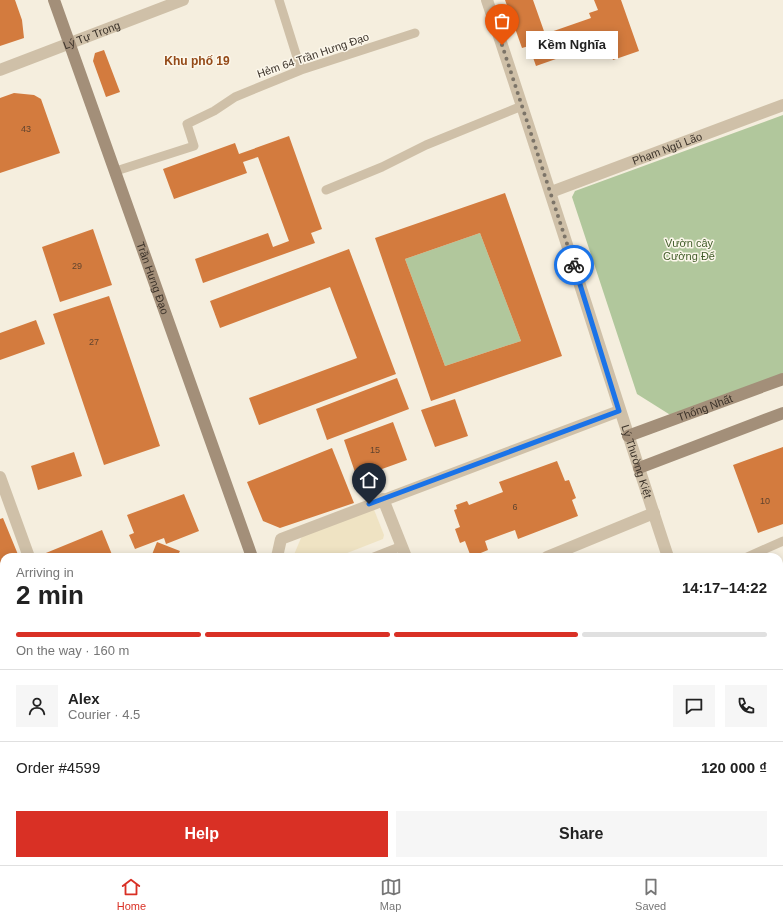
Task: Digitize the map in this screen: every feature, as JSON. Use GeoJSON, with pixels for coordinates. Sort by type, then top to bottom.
{"type":"FeatureCollection","features":[{"type":"Feature","properties":{"kind":"main road","name":"Trần Hưng Đạo"},"geometry":{"type":"LineString","coordinates":[[54,0],[251,553]]}},
{"type":"Feature","properties":{"kind":"main road","name":"Thống Nhất"},"geometry":{"type":"LineString","coordinates":[[628,436],[783,379]]}},
{"type":"Feature","properties":{"kind":"main road"},"geometry":{"type":"LineString","coordinates":[[639,468],[783,413]]}},
{"type":"Feature","properties":{"kind":"street","name":"Lý Tự Trọng"},"geometry":{"type":"LineString","coordinates":[[0,70],[183,0]]}},
{"type":"Feature","properties":{"kind":"street","name":"Lý Thường Kiệt"},"geometry":{"type":"LineString","coordinates":[[487,0],[551,192],[619,411],[667,553]]}},
{"type":"Feature","properties":{"kind":"street","name":"Phạm Ngũ Lão"},"geometry":{"type":"LineString","coordinates":[[551,192],[783,105]]}},
{"type":"Feature","properties":{"kind":"street"},"geometry":{"type":"LineString","coordinates":[[278,553],[281,539],[619,411]]}},
{"type":"Feature","properties":{"kind":"street"},"geometry":{"type":"LineString","coordinates":[[0,477],[28,553]]}},
{"type":"Feature","properties":{"kind":"street"},"geometry":{"type":"LineString","coordinates":[[384,499],[404,551]]}},
{"type":"Feature","properties":{"kind":"street"},"geometry":{"type":"LineString","coordinates":[[557,553],[654,513]]}},
{"type":"Feature","properties":{"kind":"lane"},"geometry":{"type":"LineString","coordinates":[[279,0],[301,70]]}},
{"type":"Feature","properties":{"kind":"lane","name":"Hẻm 64 Trần Hưng Đạo"},"geometry":{"type":"LineString","coordinates":[[116,171],[194,146],[187,124],[214,111],[235,97],[301,70],[415,33]]}},
{"type":"Feature","properties":{"kind":"lane"},"geometry":{"type":"LineString","coordinates":[[326,190],[382,167],[426,145],[522,106]]}},
{"type":"Feature","properties":{"kind":"lane"},"geometry":{"type":"LineString","coordinates":[[756,553],[783,541]]}},
{"type":"Feature","properties":{"kind":"lane"},"geometry":{"type":"LineString","coordinates":[[394,553],[404,551]]}},
{"type":"Feature","properties":{"kind":"green space","name":"Vườn cây Cường Để"},"geometry":{"type":"Polygon","coordinates":[[[783,115],[783,376],[672,416],[637,394],[572,197],[575,191],[783,115]]]}},
{"type":"Feature","properties":{"kind":"green space"},"geometry":{"type":"Polygon","coordinates":[[[480,233],[521,341],[445,366],[405,259],[480,233]]]}},
{"type":"Feature","properties":{"kind":"shaded area"},"geometry":{"type":"Polygon","coordinates":[[[373,507],[384,535],[383,539],[347,553],[295,553],[301,538],[305,534],[373,507]]]}},
{"type":"Feature","properties":{"kind":"building"},"geometry":{"type":"Polygon","coordinates":[[[0,0],[15,0],[22,20],[24,38],[0,46],[0,0]]]}},
{"type":"Feature","properties":{"kind":"building"},"geometry":{"type":"Polygon","coordinates":[[[505,0],[533,0],[545,34],[591,18],[589,13],[598,10],[594,0],[621,0],[639,51],[613,60],[607,41],[536,66],[529,46],[522,48],[505,0]]]}},
{"type":"Feature","properties":{"kind":"building"},"geometry":{"type":"Polygon","coordinates":[[[104,50],[120,92],[106,97],[93,61],[95,53],[104,50]]]}},
{"type":"Feature","properties":{"kind":"building"},"geometry":{"type":"Polygon","coordinates":[[[14,93],[34,95],[41,99],[60,153],[0,173],[0,98],[14,93]]]}},
{"type":"Feature","properties":{"kind":"building"},"geometry":{"type":"Polygon","coordinates":[[[289,136],[322,229],[311,233],[315,243],[203,283],[195,259],[268,233],[273,247],[289,241],[258,157],[243,162],[247,173],[174,199],[163,169],[235,143],[239,154],[289,136]]]}},
{"type":"Feature","properties":{"kind":"building"},"geometry":{"type":"Polygon","coordinates":[[[505,193],[562,356],[431,401],[375,238],[505,193]],[[480,233],[405,259],[445,366],[521,341],[480,233]]]}},
{"type":"Feature","properties":{"kind":"building"},"geometry":{"type":"Polygon","coordinates":[[[93,229],[112,285],[60,302],[42,247],[93,229]]]}},
{"type":"Feature","properties":{"kind":"building"},"geometry":{"type":"Polygon","coordinates":[[[349,249],[396,374],[259,425],[249,398],[357,358],[330,287],[220,328],[210,301],[349,249]]]}},
{"type":"Feature","properties":{"kind":"building"},"geometry":{"type":"Polygon","coordinates":[[[109,296],[160,446],[104,465],[53,314],[109,296]]]}},
{"type":"Feature","properties":{"kind":"building"},"geometry":{"type":"Polygon","coordinates":[[[36,320],[45,344],[0,360],[0,333],[36,320]]]}},
{"type":"Feature","properties":{"kind":"building"},"geometry":{"type":"Polygon","coordinates":[[[397,378],[409,409],[327,440],[316,409],[397,378]]]}},
{"type":"Feature","properties":{"kind":"building"},"geometry":{"type":"Polygon","coordinates":[[[455,399],[468,436],[435,447],[421,410],[455,399]]]}},
{"type":"Feature","properties":{"kind":"building"},"geometry":{"type":"Polygon","coordinates":[[[393,422],[407,460],[357,478],[344,440],[393,422]]]}},
{"type":"Feature","properties":{"kind":"building"},"geometry":{"type":"Polygon","coordinates":[[[783,447],[783,524],[758,533],[733,465],[783,447]]]}},
{"type":"Feature","properties":{"kind":"building"},"geometry":{"type":"Polygon","coordinates":[[[332,448],[354,503],[280,528],[263,521],[247,482],[332,448]]]}},
{"type":"Feature","properties":{"kind":"building"},"geometry":{"type":"Polygon","coordinates":[[[74,452],[82,476],[38,490],[31,466],[74,452]]]}},
{"type":"Feature","properties":{"kind":"building"},"geometry":{"type":"Polygon","coordinates":[[[557,461],[565,481],[569,480],[576,498],[572,500],[578,516],[518,539],[515,530],[485,541],[488,550],[481,553],[470,553],[465,541],[460,543],[455,529],[460,527],[454,510],[457,509],[456,505],[467,501],[469,505],[503,492],[499,482],[557,461]]]}},
{"type":"Feature","properties":{"kind":"building"},"geometry":{"type":"Polygon","coordinates":[[[184,494],[199,531],[166,544],[164,538],[135,549],[129,535],[134,533],[127,515],[184,494]]]}},
{"type":"Feature","properties":{"kind":"building"},"geometry":{"type":"Polygon","coordinates":[[[3,518],[17,553],[0,553],[0,519],[3,518]]]}},
{"type":"Feature","properties":{"kind":"building"},"geometry":{"type":"Polygon","coordinates":[[[102,530],[111,553],[46,553],[102,530]]]}},
{"type":"Feature","properties":{"kind":"building"},"geometry":{"type":"Polygon","coordinates":[[[157,542],[180,551],[179,553],[153,553],[157,542]]]}},
{"type":"Feature","properties":{"kind":"way so far"},"geometry":{"type":"LineString","coordinates":[[502,45],[574,265]]}},
{"type":"Feature","properties":{"kind":"place","name":"Kềm Nghĩa"},"geometry":{"type":"Point","coordinates":[502,45]}},
{"type":"Feature","properties":{"kind":"district","name":"Khu phố 19"},"geometry":{"type":"Point","coordinates":[197,61]}},
{"type":"Feature","properties":{"kind":"route"},"geometry":{"type":"LineString","coordinates":[[369,504],[619,411],[574,265]]}}]}
